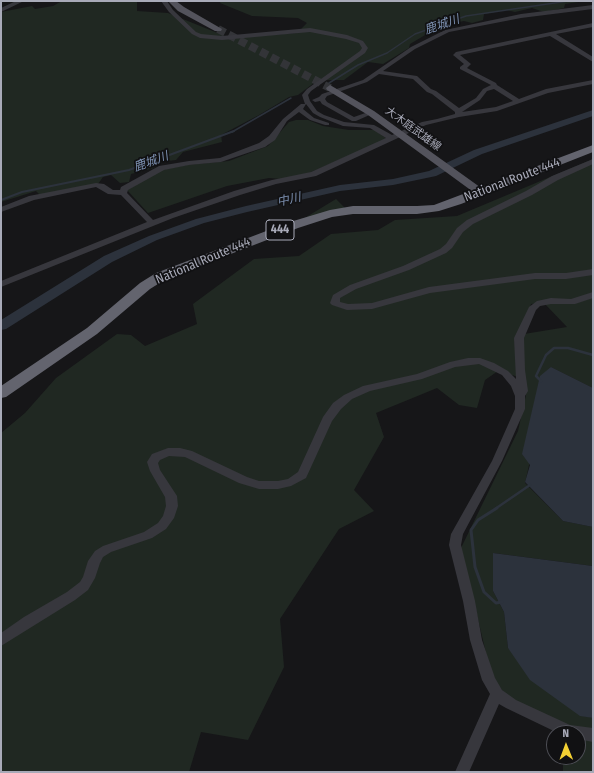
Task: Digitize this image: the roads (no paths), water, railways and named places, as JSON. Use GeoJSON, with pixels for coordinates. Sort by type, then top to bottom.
{"type":"FeatureCollection","features":[{"type":"Feature","properties":{"kind":"highway","name":"National Route 444"},"geometry":{"type":"LineString","coordinates":[[1,393],[92,330],[145,286],[161,276],[294,225],[330,214],[354,210],[417,210],[435,208],[457,201],[593,148]]}},
{"type":"Feature","properties":{"kind":"main road"},"geometry":{"type":"LineString","coordinates":[[172,1],[182,9],[218,29]]}},
{"type":"Feature","properties":{"kind":"main road","name":"大木庭武雄線"},"geometry":{"type":"LineString","coordinates":[[332,90],[371,113],[480,192]]}},
{"type":"Feature","properties":{"kind":"street"},"geometry":{"type":"LineString","coordinates":[[2,8],[20,1]]}},
{"type":"Feature","properties":{"kind":"street"},"geometry":{"type":"LineString","coordinates":[[164,1],[171,11],[194,33],[200,36],[222,38],[310,30],[347,37],[361,42],[365,48],[363,52],[305,95],[307,101],[315,112],[332,121],[372,126],[391,138]]}},
{"type":"Feature","properties":{"kind":"street"},"geometry":{"type":"LineString","coordinates":[[354,123],[318,99],[332,90],[365,81],[418,46],[447,31],[521,16],[593,7]]}},
{"type":"Feature","properties":{"kind":"street"},"geometry":{"type":"LineString","coordinates":[[519,102],[494,86],[494,84],[462,68],[468,64],[456,56],[458,53],[593,25]]}},
{"type":"Feature","properties":{"kind":"street"},"geometry":{"type":"LineString","coordinates":[[551,34],[593,60]]}},
{"type":"Feature","properties":{"kind":"street"},"geometry":{"type":"LineString","coordinates":[[377,72],[414,77],[429,91],[434,92],[459,113]]}},
{"type":"Feature","properties":{"kind":"street"},"geometry":{"type":"LineString","coordinates":[[1,284],[152,224],[237,193],[275,182],[313,174],[424,123],[438,121],[459,113],[497,109],[546,91],[593,82]]}},
{"type":"Feature","properties":{"kind":"street"},"geometry":{"type":"LineString","coordinates":[[459,113],[478,99],[485,90],[494,86]]}},
{"type":"Feature","properties":{"kind":"street"},"geometry":{"type":"LineString","coordinates":[[123,193],[124,189],[162,168],[189,163],[221,160],[262,145],[272,138],[285,120],[301,107],[312,119],[322,123],[350,128],[375,129]]}},
{"type":"Feature","properties":{"kind":"street"},"geometry":{"type":"LineString","coordinates":[[354,123],[371,113]]}},
{"type":"Feature","properties":{"kind":"street"},"geometry":{"type":"LineString","coordinates":[[593,160],[470,222],[460,230],[449,246],[443,251],[406,268],[353,287],[336,297],[335,303],[347,307],[372,306],[429,290],[535,276],[566,276],[593,272]]}},
{"type":"Feature","properties":{"kind":"street"},"geometry":{"type":"LineString","coordinates":[[1,210],[32,198],[55,194],[89,185],[101,186],[111,192],[123,193],[152,224]]}},
{"type":"Feature","properties":{"kind":"street"},"geometry":{"type":"LineString","coordinates":[[520,396],[523,391],[520,370],[519,338],[532,309],[537,304],[551,301],[572,302],[593,294]]}},
{"type":"Feature","properties":{"kind":"street"},"geometry":{"type":"LineString","coordinates":[[1,640],[28,621],[71,596],[84,586],[89,578],[94,561],[99,554],[107,549],[148,535],[162,526],[168,518],[172,506],[172,496],[155,471],[152,462],[156,457],[168,452],[180,452],[188,454],[243,480],[259,485],[278,485],[291,482],[302,475],[327,420],[337,406],[348,397],[367,388],[419,377],[453,364],[468,361],[480,361],[505,373],[516,385],[520,396],[520,410],[511,432],[458,534],[455,546],[469,601],[476,640],[489,680],[497,694],[511,704],[569,731],[593,735]]}},
{"type":"Feature","properties":{"kind":"street"},"geometry":{"type":"LineString","coordinates":[[462,772],[497,694]]}},
{"type":"Feature","properties":{"kind":"waterway","name":"鹿城川"},"geometry":{"type":"LineString","coordinates":[[329,83],[358,65],[387,53],[415,34],[466,16],[568,1]]}},
{"type":"Feature","properties":{"kind":"waterway","name":"鹿城川"},"geometry":{"type":"LineString","coordinates":[[233,131],[291,98]]}},
{"type":"Feature","properties":{"kind":"waterway","name":"中川"},"geometry":{"type":"LineString","coordinates":[[1,326],[108,259],[153,238],[200,221],[340,188],[393,182],[432,174],[478,152],[593,113]]}},
{"type":"Feature","properties":{"kind":"waterway","name":"鹿城川"},"geometry":{"type":"LineString","coordinates":[[1,200],[22,192],[129,170],[233,131]]}},
{"type":"Feature","properties":{"kind":"waterway"},"geometry":{"type":"LineString","coordinates":[[541,381],[536,376],[546,355],[554,348],[568,348],[593,355]]}},
{"type":"Feature","properties":{"kind":"waterway"},"geometry":{"type":"LineString","coordinates":[[495,509],[530,485]]}},
{"type":"Feature","properties":{"kind":"waterway"},"geometry":{"type":"LineString","coordinates":[[497,508],[478,520],[471,530],[475,567],[484,592],[496,603],[502,602]]}},
{"type":"Feature","properties":{"kind":"tunnel"},"geometry":{"type":"LineString","coordinates":[[218,29],[330,88]]}}]}
